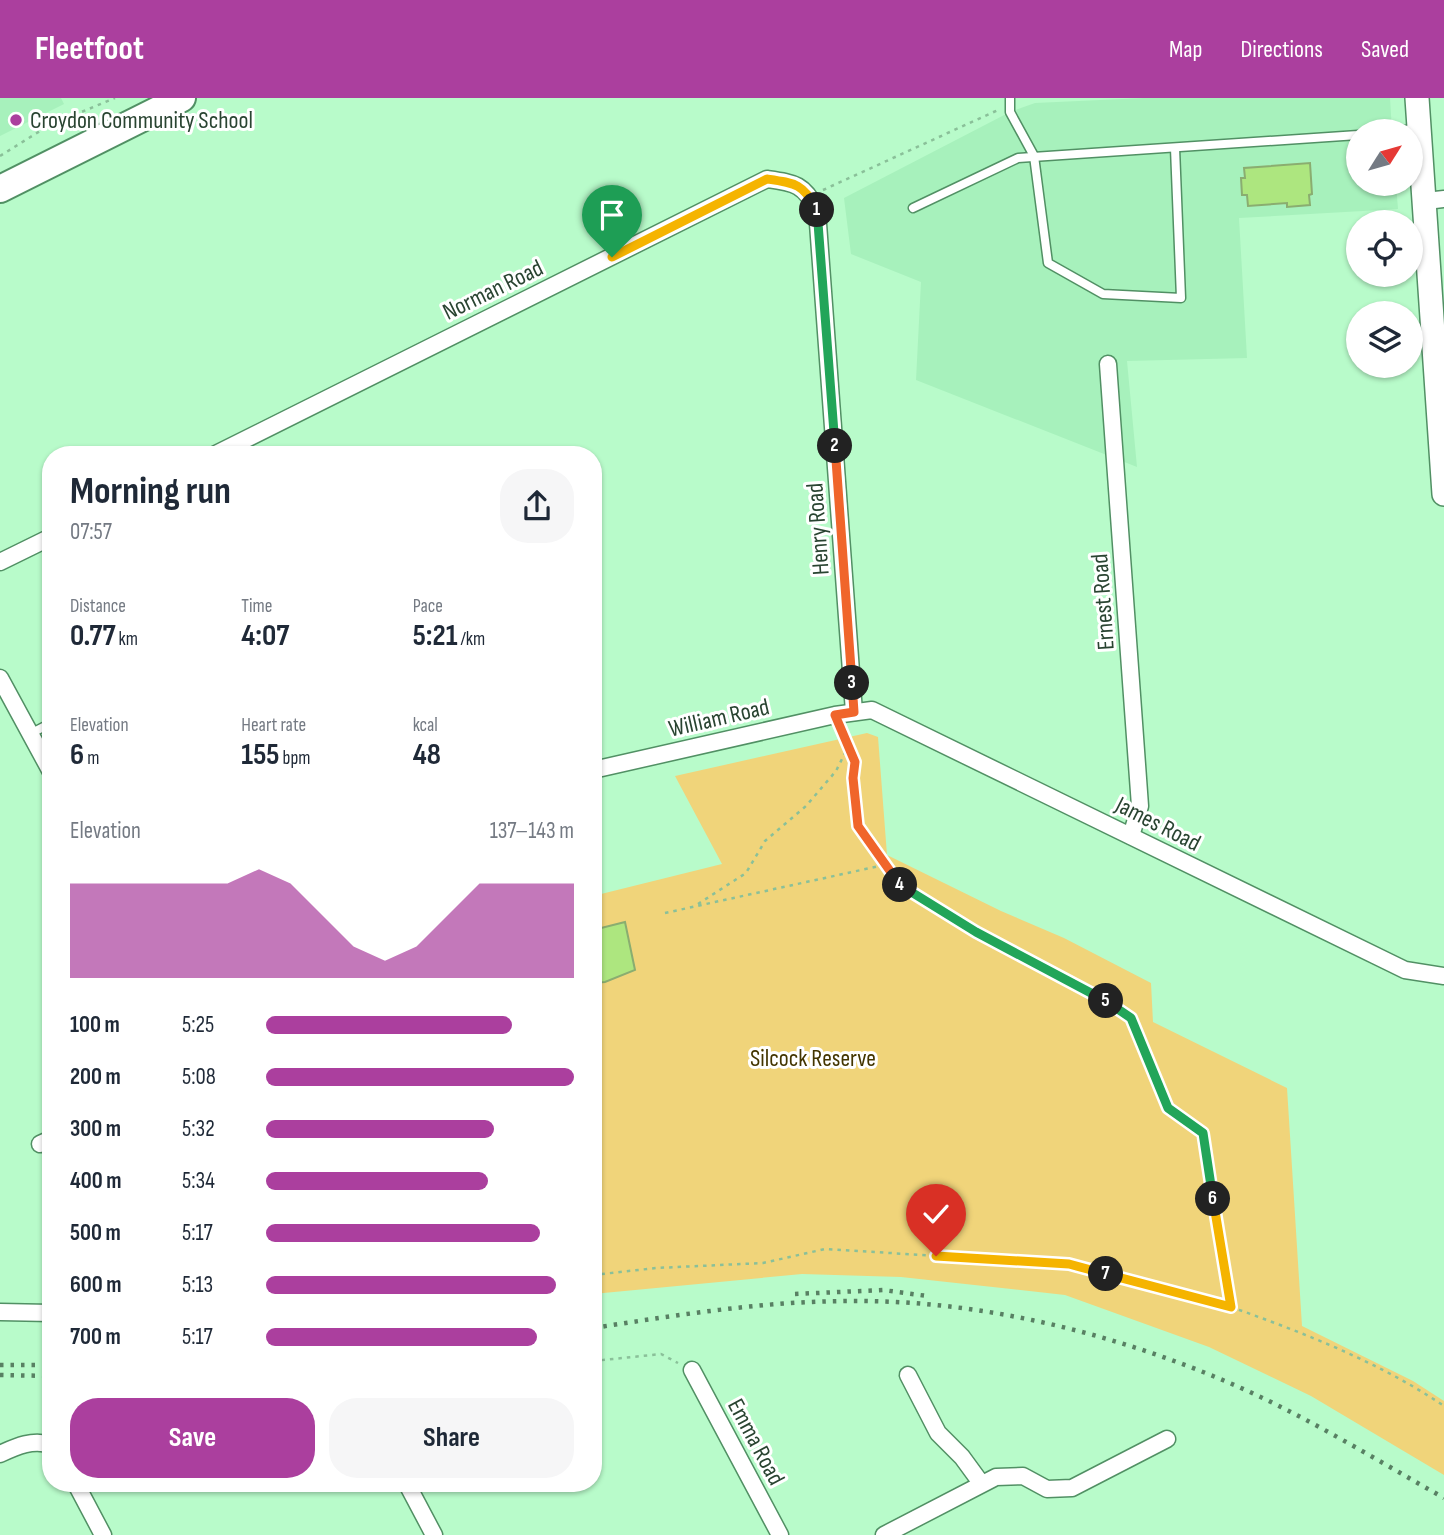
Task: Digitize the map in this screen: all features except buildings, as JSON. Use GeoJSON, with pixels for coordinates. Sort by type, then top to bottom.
{"type":"FeatureCollection","features":[{"type":"Feature","properties":{"kind":"main road"},"geometry":{"type":"LineString","coordinates":[[0,189],[183,98]]}},
{"type":"Feature","properties":{"kind":"main road"},"geometry":{"type":"LineString","coordinates":[[1417,98],[1419,119]]}},
{"type":"Feature","properties":{"kind":"main road"},"geometry":{"type":"LineString","coordinates":[[1423,142],[1435,200],[1444,494]]}},
{"type":"Feature","properties":{"kind":"street","name":"Norman Road"},"geometry":{"type":"LineString","coordinates":[[232,446],[767,179],[796,183],[810,195]]}},
{"type":"Feature","properties":{"kind":"street","name":"Henry Road"},"geometry":{"type":"LineString","coordinates":[[810,195],[817,210],[854,712]]}},
{"type":"Feature","properties":{"kind":"street","name":"Ernest Road"},"geometry":{"type":"LineString","coordinates":[[1108,364],[1140,806],[1131,836]]}},
{"type":"Feature","properties":{"kind":"street"},"geometry":{"type":"LineString","coordinates":[[0,562],[42,541]]}},
{"type":"Feature","properties":{"kind":"street"},"geometry":{"type":"LineString","coordinates":[[0,678],[42,756]]}},
{"type":"Feature","properties":{"kind":"street","name":"James Road"},"geometry":{"type":"LineString","coordinates":[[854,712],[872,710],[891,718],[1405,970],[1444,976]]}},
{"type":"Feature","properties":{"kind":"street","name":"William Road"},"geometry":{"type":"LineString","coordinates":[[602,768],[854,712]]}},
{"type":"Feature","properties":{"kind":"street"},"geometry":{"type":"LineString","coordinates":[[0,1312],[42,1313]]}},
{"type":"Feature","properties":{"kind":"street","name":"Emma Road"},"geometry":{"type":"LineString","coordinates":[[692,1370],[780,1535]]}},
{"type":"Feature","properties":{"kind":"street"},"geometry":{"type":"LineString","coordinates":[[908,1375],[938,1433],[981,1483]]}},
{"type":"Feature","properties":{"kind":"street"},"geometry":{"type":"LineString","coordinates":[[884,1535],[981,1483],[1008,1474],[1023,1476],[1048,1489],[1072,1488],[1167,1439]]}},
{"type":"Feature","properties":{"kind":"street"},"geometry":{"type":"LineString","coordinates":[[0,1454],[20,1445],[42,1441]]}},
{"type":"Feature","properties":{"kind":"street"},"geometry":{"type":"LineString","coordinates":[[80,1492],[103,1535]]}},
{"type":"Feature","properties":{"kind":"street"},"geometry":{"type":"LineString","coordinates":[[411,1492],[434,1535]]}},
{"type":"Feature","properties":{"kind":"lane"},"geometry":{"type":"LineString","coordinates":[[1010,98],[1010,112],[1034,156],[1048,262],[1103,294],[1181,298],[1175,148]]}},
{"type":"Feature","properties":{"kind":"lane"},"geometry":{"type":"LineString","coordinates":[[913,208],[1018,158],[1346,136]]}},
{"type":"Feature","properties":{"kind":"lane"},"geometry":{"type":"LineString","coordinates":[[30,734],[42,728]]}},
{"type":"Feature","properties":{"kind":"path"},"geometry":{"type":"LineString","coordinates":[[0,156],[48,127],[115,98]]}},
{"type":"Feature","properties":{"kind":"path"},"geometry":{"type":"LineString","coordinates":[[810,195],[1002,108]]}},
{"type":"Feature","properties":{"kind":"path"},"geometry":{"type":"LineString","coordinates":[[835,715],[839,730],[848,739],[848,747],[855,762],[853,778],[858,826],[902,888],[1131,1018],[1168,1108],[1203,1133],[1225,1286],[1231,1307]]}},
{"type":"Feature","properties":{"kind":"path"},"geometry":{"type":"LineString","coordinates":[[695,906],[746,873],[765,841],[806,806],[836,771],[848,747]]}},
{"type":"Feature","properties":{"kind":"path"},"geometry":{"type":"LineString","coordinates":[[665,913],[884,865]]}},
{"type":"Feature","properties":{"kind":"path"},"geometry":{"type":"LineString","coordinates":[[602,1274],[656,1268],[738,1265],[825,1249],[1069,1264],[1231,1307],[1299,1331],[1410,1383],[1444,1406]]}},
{"type":"Feature","properties":{"kind":"path"},"geometry":{"type":"LineString","coordinates":[[602,1360],[661,1354],[692,1370]]}},
{"type":"Feature","properties":{"kind":"shaded area","name":"Croydon Community School"},"geometry":{"type":"Polygon","coordinates":[[[0,98],[61,98],[64,104],[0,136],[0,98]]]}},
{"type":"Feature","properties":{"kind":"shaded area"},"geometry":{"type":"Polygon","coordinates":[[[1144,98],[1390,98],[1391,119],[1346,119],[1346,196],[1397,196],[1398,209],[1239,218],[1247,358],[1127,361],[1137,467],[916,380],[921,282],[851,254],[844,198],[1010,112],[1035,103],[1144,98]]]}},
{"type":"Feature","properties":{"kind":"green space","name":"Silcock Reserve"},"geometry":{"type":"Polygon","coordinates":[[[867,733],[878,737],[887,855],[1001,911],[1064,938],[1151,983],[1153,1022],[1287,1088],[1302,1326],[1413,1381],[1444,1401],[1444,1475],[1311,1396],[1209,1347],[1065,1295],[901,1277],[802,1274],[602,1293],[602,894],[722,864],[675,776],[867,733]]]}},
{"type":"Feature","properties":{"kind":"railway"},"geometry":{"type":"LineString","coordinates":[[795,1294],[883,1290],[927,1296]]}},
{"type":"Feature","properties":{"kind":"railway"},"geometry":{"type":"LineString","coordinates":[[602,1327],[754,1306],[851,1301],[947,1306],[1042,1322],[1135,1348],[1225,1381],[1309,1422],[1444,1498]]}},
{"type":"Feature","properties":{"kind":"railway"},"geometry":{"type":"LineString","coordinates":[[0,1365],[42,1365]]}},
{"type":"Feature","properties":{"kind":"railway"},"geometry":{"type":"LineString","coordinates":[[0,1375],[42,1376]]}},
{"type":"Feature","properties":{"kind":"place","name":"Croydon Community School"},"geometry":{"type":"Point","coordinates":[16,120]}},
{"type":"Feature","properties":{"kind":"route"},"geometry":{"type":"LineString","coordinates":[[612,257],[767,179],[796,183],[810,195],[817,210],[854,712],[835,715],[839,730],[848,739],[848,747],[855,762],[853,778],[858,826],[902,888],[1131,1018],[1161,1097],[1168,1108],[1203,1133],[1225,1286],[1231,1307],[1069,1264],[936,1256]]}}]}
